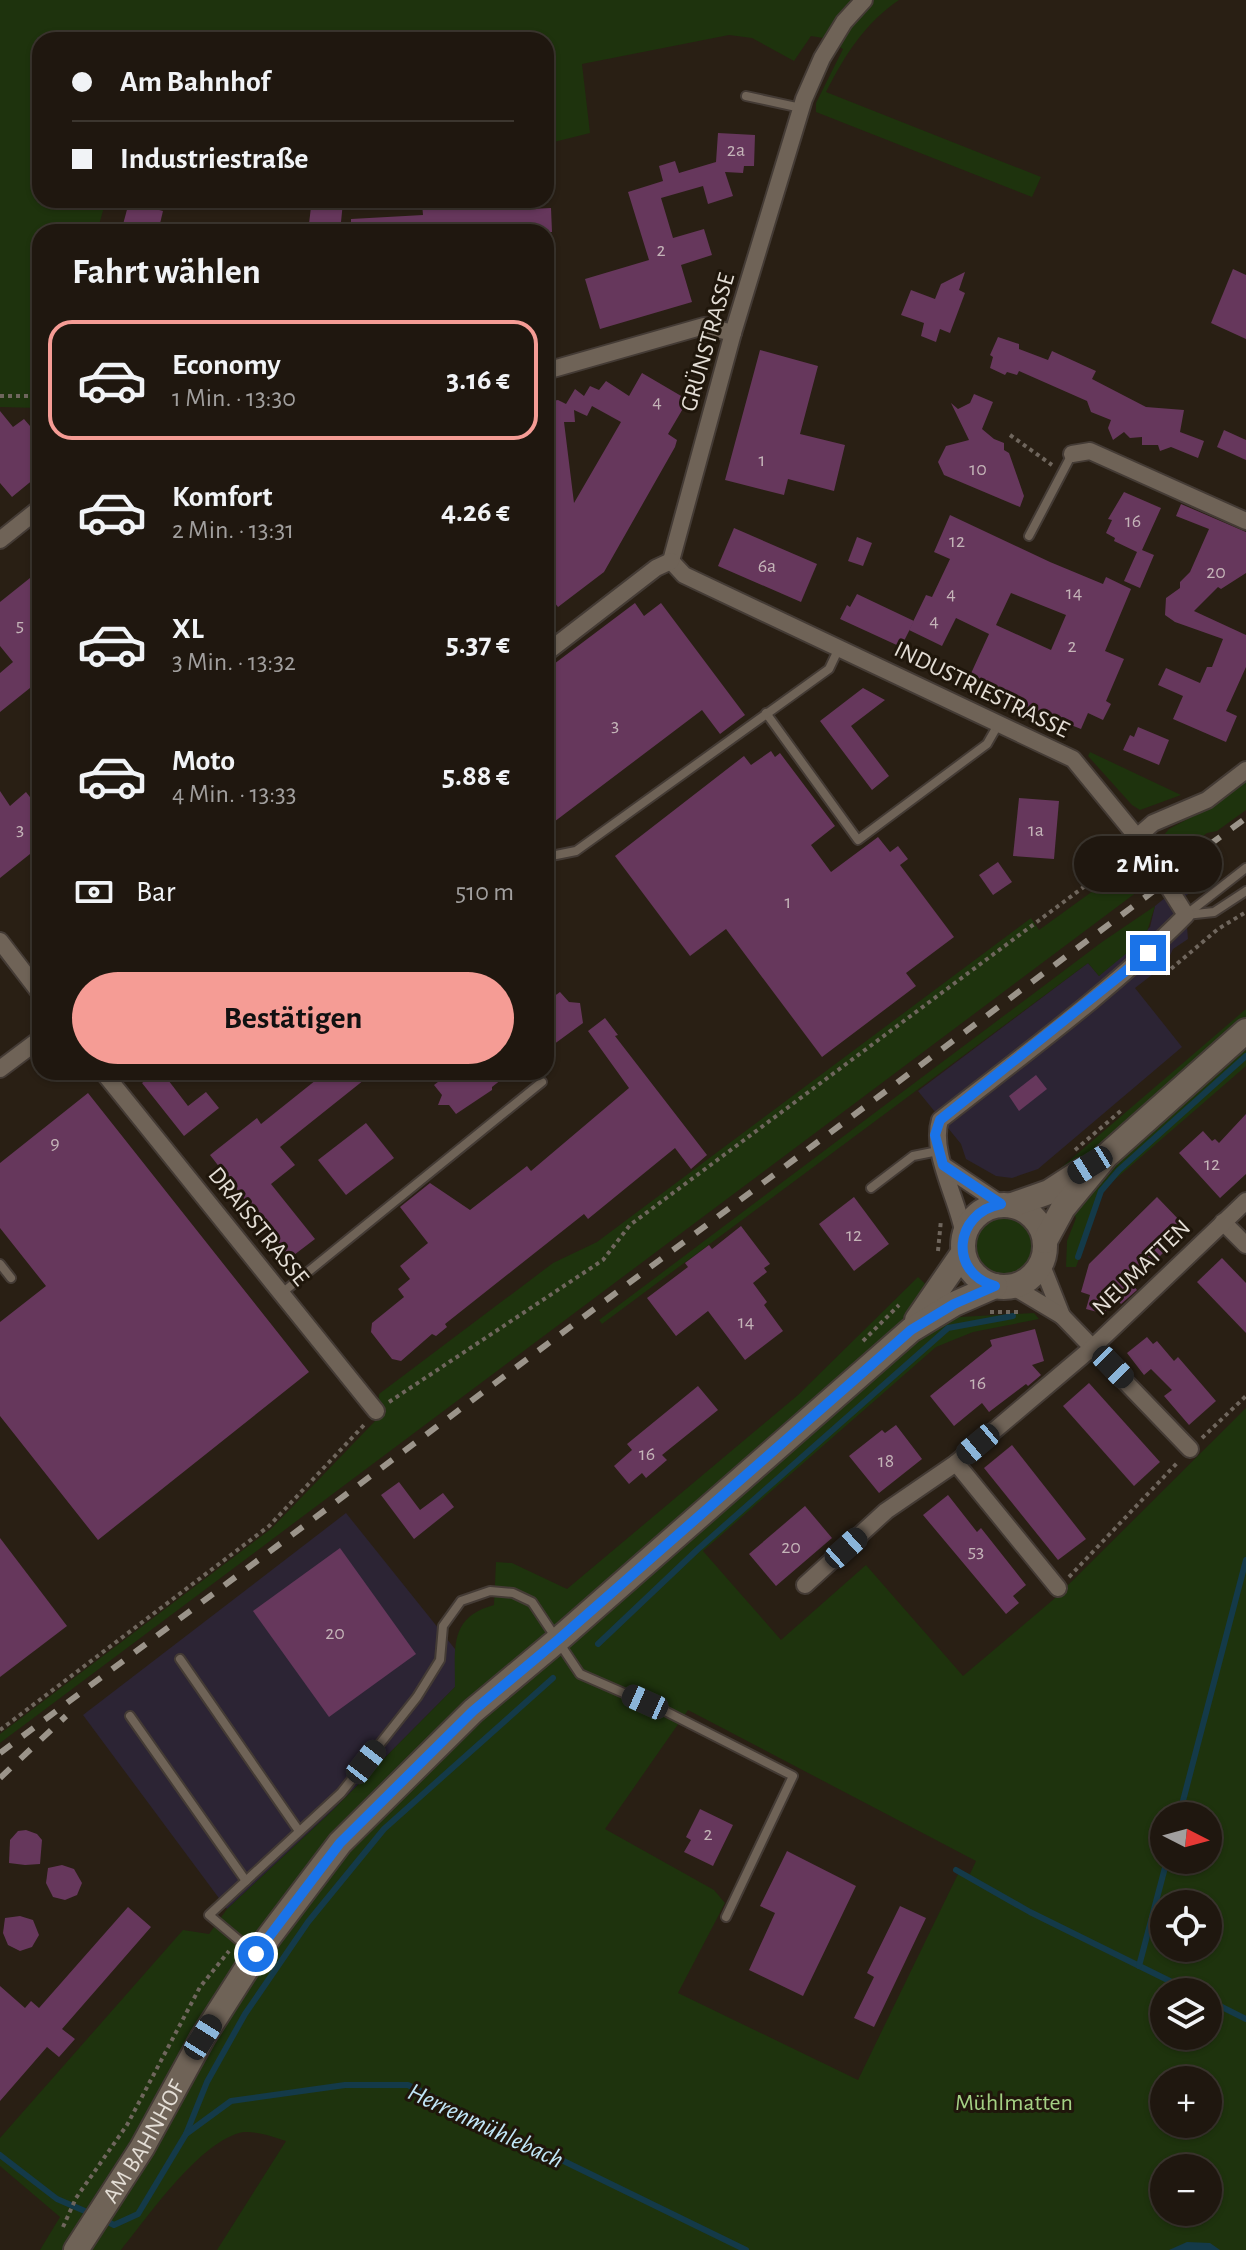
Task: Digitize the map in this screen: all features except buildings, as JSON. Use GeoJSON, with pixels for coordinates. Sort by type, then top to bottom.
{"type":"FeatureCollection","features":[{"type":"Feature","properties":{"kind":"main road","name":"AM BAHNHOF"},"geometry":{"type":"LineString","coordinates":[[76,2250],[142,2148],[203,2037],[246,1947],[351,1831],[473,1711],[911,1330],[954,1304],[1033,1275],[1063,1208],[1106,1156],[1246,1031]]}},
{"type":"Feature","properties":{"kind":"main road","name":"AM BAHNHOF"},"geometry":{"type":"LineString","coordinates":[[911,1330],[964,1244],[976,1215],[990,1207],[1049,1192],[1106,1156]]}},
{"type":"Feature","properties":{"kind":"main road"},"geometry":{"type":"LineString","coordinates":[[1006,1205],[1024,1210],[1036,1220],[1043,1252]]}},
{"type":"Feature","properties":{"kind":"main road"},"geometry":{"type":"LineString","coordinates":[[964,1244],[971,1271],[983,1281],[1003,1286]]}},
{"type":"Feature","properties":{"kind":"street","name":"GRÜNSTRASSE"},"geometry":{"type":"LineString","coordinates":[[671,561],[733,333],[801,108],[822,58],[844,22],[864,0]]}},
{"type":"Feature","properties":{"kind":"street"},"geometry":{"type":"LineString","coordinates":[[554,369],[704,326],[733,333]]}},
{"type":"Feature","properties":{"kind":"street"},"geometry":{"type":"LineString","coordinates":[[1072,454],[1090,451],[1246,521]]}},
{"type":"Feature","properties":{"kind":"street"},"geometry":{"type":"LineString","coordinates":[[0,540],[32,514]]}},
{"type":"Feature","properties":{"kind":"street"},"geometry":{"type":"LineString","coordinates":[[554,647],[656,568],[671,561]]}},
{"type":"Feature","properties":{"kind":"street","name":"INDUSTRIESTRASSE"},"geometry":{"type":"LineString","coordinates":[[671,561],[684,575],[1073,759],[1137,837],[1186,915]]}},
{"type":"Feature","properties":{"kind":"street"},"geometry":{"type":"LineString","coordinates":[[1137,837],[1153,823],[1207,800],[1246,770]]}},
{"type":"Feature","properties":{"kind":"street"},"geometry":{"type":"LineString","coordinates":[[964,1244],[954,1193],[940,1158],[935,1135],[940,1120],[1108,988],[1186,915]]}},
{"type":"Feature","properties":{"kind":"street"},"geometry":{"type":"LineString","coordinates":[[0,941],[32,983]]}},
{"type":"Feature","properties":{"kind":"street"},"geometry":{"type":"LineString","coordinates":[[0,1069],[32,1045]]}},
{"type":"Feature","properties":{"kind":"street","name":"DRAISSTRASSE"},"geometry":{"type":"LineString","coordinates":[[109,1080],[376,1411]]}},
{"type":"Feature","properties":{"kind":"street"},"geometry":{"type":"LineString","coordinates":[[940,1158],[1006,1205]]}},
{"type":"Feature","properties":{"kind":"street","name":"NEUMATTEN"},"geometry":{"type":"LineString","coordinates":[[805,1585],[886,1511],[956,1463],[1093,1347],[1246,1201]]}},
{"type":"Feature","properties":{"kind":"street","name":"NEUMATTEN"},"geometry":{"type":"LineString","coordinates":[[1223,1222],[1246,1245]]}},
{"type":"Feature","properties":{"kind":"street","name":"NEUMATTEN"},"geometry":{"type":"LineString","coordinates":[[1043,1252],[1062,1316]]}},
{"type":"Feature","properties":{"kind":"street","name":"NEUMATTEN"},"geometry":{"type":"LineString","coordinates":[[1003,1286],[1062,1316],[1190,1449]]}},
{"type":"Feature","properties":{"kind":"street"},"geometry":{"type":"LineString","coordinates":[[956,1463],[1058,1588]]}},
{"type":"Feature","properties":{"kind":"lane"},"geometry":{"type":"LineString","coordinates":[[746,96],[801,108]]}},
{"type":"Feature","properties":{"kind":"lane"},"geometry":{"type":"LineString","coordinates":[[1029,536],[1060,471],[1072,454]]}},
{"type":"Feature","properties":{"kind":"lane"},"geometry":{"type":"LineString","coordinates":[[554,855],[576,851],[829,669],[839,647]]}},
{"type":"Feature","properties":{"kind":"lane"},"geometry":{"type":"LineString","coordinates":[[766,713],[858,840],[987,744],[999,723]]}},
{"type":"Feature","properties":{"kind":"lane"},"geometry":{"type":"LineString","coordinates":[[1186,915],[1246,868]]}},
{"type":"Feature","properties":{"kind":"lane"},"geometry":{"type":"LineString","coordinates":[[1186,915],[1214,912],[1246,891]]}},
{"type":"Feature","properties":{"kind":"lane"},"geometry":{"type":"LineString","coordinates":[[282,1293],[542,1082]]}},
{"type":"Feature","properties":{"kind":"lane"},"geometry":{"type":"LineString","coordinates":[[871,1188],[913,1156],[940,1158]]}},
{"type":"Feature","properties":{"kind":"lane"},"geometry":{"type":"LineString","coordinates":[[0,1264],[11,1278]]}},
{"type":"Feature","properties":{"kind":"lane"},"geometry":{"type":"LineString","coordinates":[[246,1947],[209,1915],[341,1793],[417,1697],[440,1660],[443,1626],[461,1601],[490,1591],[513,1593],[532,1602],[580,1674],[665,1711],[793,1776],[726,1917]]}},
{"type":"Feature","properties":{"kind":"lane"},"geometry":{"type":"LineString","coordinates":[[180,1659],[299,1831]]}},
{"type":"Feature","properties":{"kind":"lane"},"geometry":{"type":"LineString","coordinates":[[130,1716],[246,1881]]}},
{"type":"Feature","properties":{"kind":"path"},"geometry":{"type":"LineString","coordinates":[[0,396],[32,396]]}},
{"type":"Feature","properties":{"kind":"path"},"geometry":{"type":"LineString","coordinates":[[1010,435],[1060,471]]}},
{"type":"Feature","properties":{"kind":"path"},"geometry":{"type":"LineString","coordinates":[[0,1730],[269,1526],[376,1411],[603,1260],[630,1225],[1124,857],[1137,837]]}},
{"type":"Feature","properties":{"kind":"path"},"geometry":{"type":"LineString","coordinates":[[1165,974],[1218,929],[1246,912]]}},
{"type":"Feature","properties":{"kind":"path"},"geometry":{"type":"LineString","coordinates":[[1069,1155],[1134,1100]]}},
{"type":"Feature","properties":{"kind":"path"},"geometry":{"type":"LineString","coordinates":[[1058,1588],[1190,1449],[1246,1396]]}},
{"type":"Feature","properties":{"kind":"path"},"geometry":{"type":"LineString","coordinates":[[66,2222],[76,2198],[127,2125],[200,1987],[246,1947]]}},
{"type":"Feature","properties":{"kind":"shaded area"},"geometry":{"type":"Polygon","coordinates":[[[1187,880],[1194,890],[1178,901],[1186,915],[1188,939],[1173,949],[1166,964],[1135,988],[1182,1047],[1038,1169],[1012,1178],[996,1176],[966,1159],[961,1144],[918,1091],[1088,963],[1099,976],[1150,927],[1155,906],[1187,880]]]}},
{"type":"Feature","properties":{"kind":"shaded area"},"geometry":{"type":"Polygon","coordinates":[[[346,1513],[455,1649],[455,1687],[333,1810],[227,1909],[83,1715],[346,1513]]]}},
{"type":"Feature","properties":{"kind":"green space"},"geometry":{"type":"Polygon","coordinates":[[[0,0],[899,0],[856,41],[826,92],[1041,177],[1032,197],[816,112],[816,103],[843,49],[823,38],[811,36],[794,61],[752,38],[729,35],[582,64],[590,133],[554,142],[554,32],[32,32],[32,208],[104,208],[99,224],[32,224],[32,408],[0,407],[0,0]]]}},
{"type":"Feature","properties":{"kind":"green space"},"geometry":{"type":"Polygon","coordinates":[[[1090,752],[1181,795],[1140,810],[1088,756],[1090,752]]]}},
{"type":"Feature","properties":{"kind":"green space"},"geometry":{"type":"Polygon","coordinates":[[[1246,779],[1246,810],[1217,831],[1207,833],[1174,859],[1163,844],[1164,835],[1169,829],[1199,813],[1246,779]]]}},
{"type":"Feature","properties":{"kind":"green space"},"geometry":{"type":"Polygon","coordinates":[[[1133,862],[1143,864],[1153,880],[0,1743],[0,1734],[271,1529],[377,1419],[379,1394],[553,1263],[597,1242],[1031,918],[1039,930],[1133,862]]]}},
{"type":"Feature","properties":{"kind":"green space"},"geometry":{"type":"Polygon","coordinates":[[[1155,906],[1145,938],[1099,976],[1088,963],[602,1324],[599,1320],[1102,942],[1155,906]]]}},
{"type":"Feature","properties":{"kind":"green space"},"geometry":{"type":"Polygon","coordinates":[[[1246,1009],[1246,1018],[1088,1159],[1049,1185],[1048,1179],[1246,1009]]]}},
{"type":"Feature","properties":{"kind":"green space"},"geometry":{"type":"Polygon","coordinates":[[[1246,1044],[1246,1066],[1104,1189],[1076,1267],[1066,1267],[1067,1241],[1076,1218],[1071,1209],[1108,1166],[1246,1044]]]}},
{"type":"Feature","properties":{"kind":"green space"},"geometry":{"type":"Polygon","coordinates":[[[1003,1215],[1021,1221],[1029,1229],[1035,1247],[1029,1265],[1021,1273],[1003,1279],[985,1273],[977,1265],[971,1247],[977,1229],[985,1221],[1003,1215]]]}},
{"type":"Feature","properties":{"kind":"green space","name":"Mühlmatten"},"geometry":{"type":"Polygon","coordinates":[[[918,1277],[960,1317],[1034,1313],[1039,1319],[973,1332],[936,1347],[703,1551],[781,1640],[866,1565],[963,1676],[1054,1599],[1246,1408],[1246,2250],[217,2250],[286,2141],[244,2132],[227,2138],[193,2164],[121,2250],[40,2250],[60,2217],[0,2166],[0,2138],[183,1930],[209,1934],[227,1909],[333,1810],[455,1687],[458,1636],[469,1617],[494,1605],[496,1562],[512,1563],[567,1589],[798,1395],[918,1277]],[[688,1710],[605,1829],[714,1890],[725,1903],[678,1993],[858,2080],[960,1870],[970,1874],[976,1861],[688,1710]]]}},
{"type":"Feature","properties":{"kind":"water"},"geometry":{"type":"Polygon","coordinates":[[[1187,2242],[1210,2243],[1220,2250],[1169,2250],[1187,2242]]]}},
{"type":"Feature","properties":{"kind":"waterway"},"geometry":{"type":"LineString","coordinates":[[1078,1257],[1101,1191],[1119,1170],[1246,1056]]}},
{"type":"Feature","properties":{"kind":"waterway"},"geometry":{"type":"LineString","coordinates":[[598,1644],[697,1550],[948,1328],[1013,1316]]}},
{"type":"Feature","properties":{"kind":"waterway"},"geometry":{"type":"LineString","coordinates":[[1183,1802],[1246,1560]]}},
{"type":"Feature","properties":{"kind":"waterway"},"geometry":{"type":"LineString","coordinates":[[186,2134],[207,2082],[245,2014],[308,1922],[384,1829],[553,1678]]}},
{"type":"Feature","properties":{"kind":"waterway"},"geometry":{"type":"LineString","coordinates":[[956,1870],[1030,1912],[1164,1978]]}},
{"type":"Feature","properties":{"kind":"waterway"},"geometry":{"type":"LineString","coordinates":[[1139,1966],[1163,1874]]}},
{"type":"Feature","properties":{"kind":"waterway"},"geometry":{"type":"LineString","coordinates":[[1222,2007],[1246,2019]]}},
{"type":"Feature","properties":{"kind":"waterway","name":"Herrenmühlebach"},"geometry":{"type":"LineString","coordinates":[[104,2220],[114,2225],[138,2214],[186,2134],[231,2101],[345,2085],[408,2085],[746,2250]]}},
{"type":"Feature","properties":{"kind":"waterway","name":"Herrenmühlebach"},"geometry":{"type":"LineString","coordinates":[[0,2155],[57,2199],[94,2215]]}},
{"type":"Feature","properties":{"kind":"railway"},"geometry":{"type":"LineString","coordinates":[[0,1753],[1167,881],[1246,818]]}},
{"type":"Feature","properties":{"kind":"railway"},"geometry":{"type":"LineString","coordinates":[[0,1778],[66,1716]]}},
{"type":"Feature","properties":{"kind":"route"},"geometry":{"type":"LineString","coordinates":[[256,1954],[340,1843],[473,1711],[911,1330],[931,1316],[995,1286],[978,1278],[967,1266],[962,1241],[973,1218],[984,1209],[1001,1204],[943,1165],[935,1135],[940,1120],[1148,953]]}}]}
